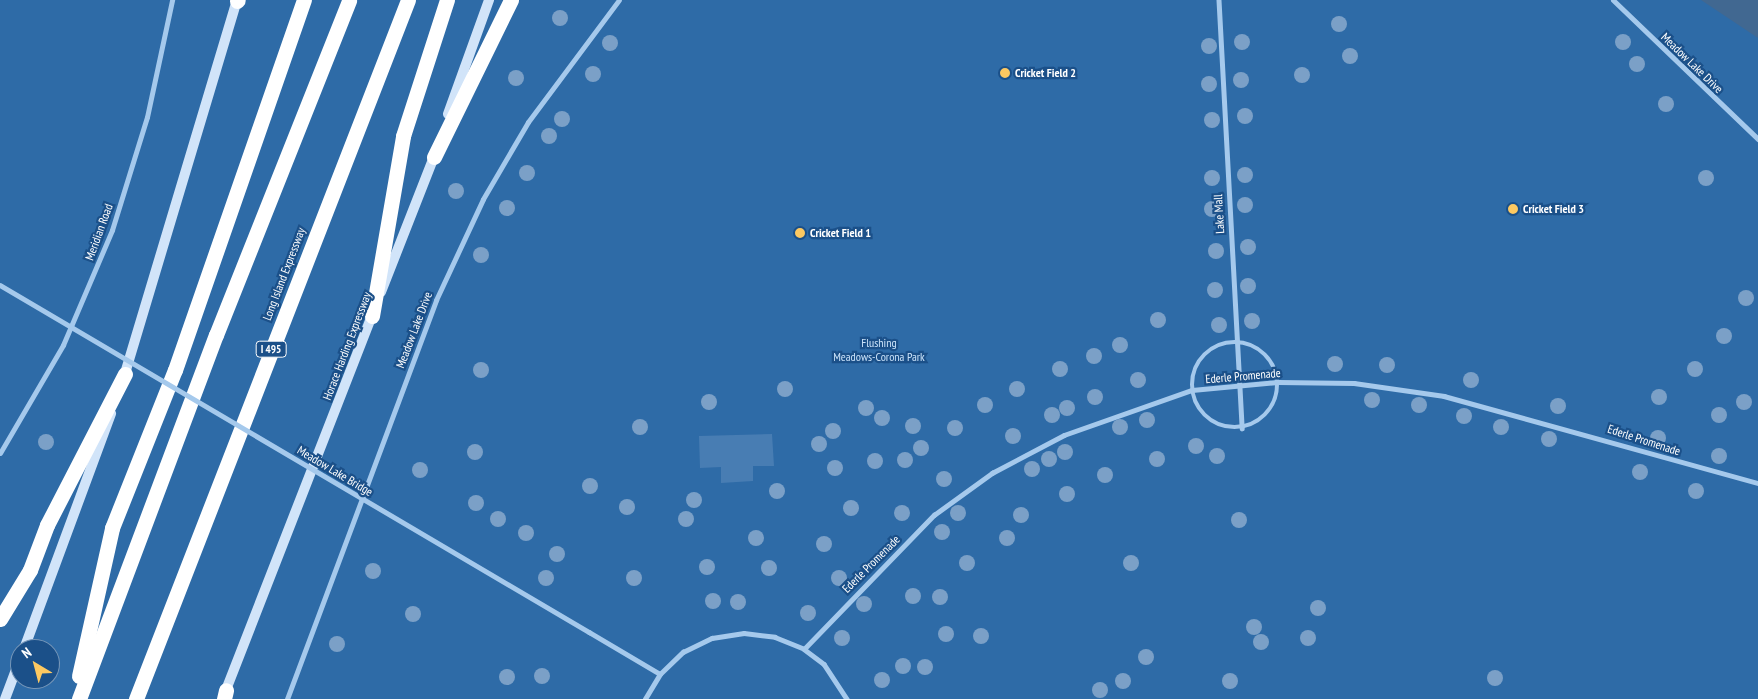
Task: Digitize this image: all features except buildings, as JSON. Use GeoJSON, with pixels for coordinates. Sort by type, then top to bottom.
{"type":"FeatureCollection","features":[{"type":"Feature","properties":{"kind":"highway"},"geometry":{"type":"LineString","coordinates":[[74,699],[112,528],[175,370],[304,0]]}},
{"type":"Feature","properties":{"kind":"highway"},"geometry":{"type":"LineString","coordinates":[[79,699],[223,316],[349,0]]}},
{"type":"Feature","properties":{"kind":"highway","name":"Long Island Expressway"},"geometry":{"type":"LineString","coordinates":[[136,699],[408,0]]}},
{"type":"Feature","properties":{"kind":"highway"},"geometry":{"type":"LineString","coordinates":[[372,316],[396,164],[446,0]]}},
{"type":"Feature","properties":{"kind":"highway"},"geometry":{"type":"LineString","coordinates":[[434,157],[511,0]]}},
{"type":"Feature","properties":{"kind":"highway"},"geometry":{"type":"LineString","coordinates":[[0,619],[30,570],[47,525],[125,374]]}},
{"type":"Feature","properties":{"kind":"main road"},"geometry":{"type":"LineString","coordinates":[[28,639],[125,374],[237,0]]}},
{"type":"Feature","properties":{"kind":"main road","name":"Horace Harding Expressway"},"geometry":{"type":"LineString","coordinates":[[224,696],[434,157],[489,0]]}},
{"type":"Feature","properties":{"kind":"main road"},"geometry":{"type":"LineString","coordinates":[[5,699],[10,686]]}},
{"type":"Feature","properties":{"kind":"street","name":"Meridian Road"},"geometry":{"type":"LineString","coordinates":[[0,453],[63,346],[112,230],[147,116],[172,0]]}},
{"type":"Feature","properties":{"kind":"street","name":"Meadow Lake Drive"},"geometry":{"type":"LineString","coordinates":[[287,699],[436,300],[483,199],[528,122],[619,0]]}},
{"type":"Feature","properties":{"kind":"street","name":"Lake Mall"},"geometry":{"type":"LineString","coordinates":[[1219,0],[1235,342],[1242,428]]}},
{"type":"Feature","properties":{"kind":"street","name":"Meadow Lake Drive"},"geometry":{"type":"LineString","coordinates":[[1613,0],[1758,139]]}},
{"type":"Feature","properties":{"kind":"street","name":"Meadow Lake Bridge"},"geometry":{"type":"LineString","coordinates":[[0,285],[660,674]]}},
{"type":"Feature","properties":{"kind":"street"},"geometry":{"type":"LineString","coordinates":[[1235,342],[1261,351],[1271,361],[1278,382],[1275,401],[1268,413],[1242,428],[1216,424],[1204,416],[1192,390],[1199,363],[1208,352],[1235,342]]}},
{"type":"Feature","properties":{"kind":"street","name":"Ederle Promenade"},"geometry":{"type":"LineString","coordinates":[[804,649],[934,515],[992,473],[1064,435],[1192,390],[1278,382],[1354,383],[1444,396],[1758,483]]}},
{"type":"Feature","properties":{"kind":"street"},"geometry":{"type":"LineString","coordinates":[[645,699],[660,674],[683,652],[712,638],[744,633],[775,637],[804,649],[824,664],[847,699]]}},
{"type":"Feature","properties":{"kind":"green space","name":"Flushing Meadows-Corona Park"},"geometry":{"type":"Polygon","coordinates":[[[0,0],[1758,0],[1758,699],[0,699],[0,0]]]}},
{"type":"Feature","properties":{"kind":"shaded area"},"geometry":{"type":"Polygon","coordinates":[[[1701,0],[1758,0],[1758,38],[1701,0]]]}},
{"type":"Feature","properties":{"kind":"place","name":"Cricket Field 2"},"geometry":{"type":"Point","coordinates":[1005,73]}},
{"type":"Feature","properties":{"kind":"place","name":"Cricket Field 3"},"geometry":{"type":"Point","coordinates":[1513,209]}},
{"type":"Feature","properties":{"kind":"place","name":"Cricket Field 1"},"geometry":{"type":"Point","coordinates":[800,233]}}]}
